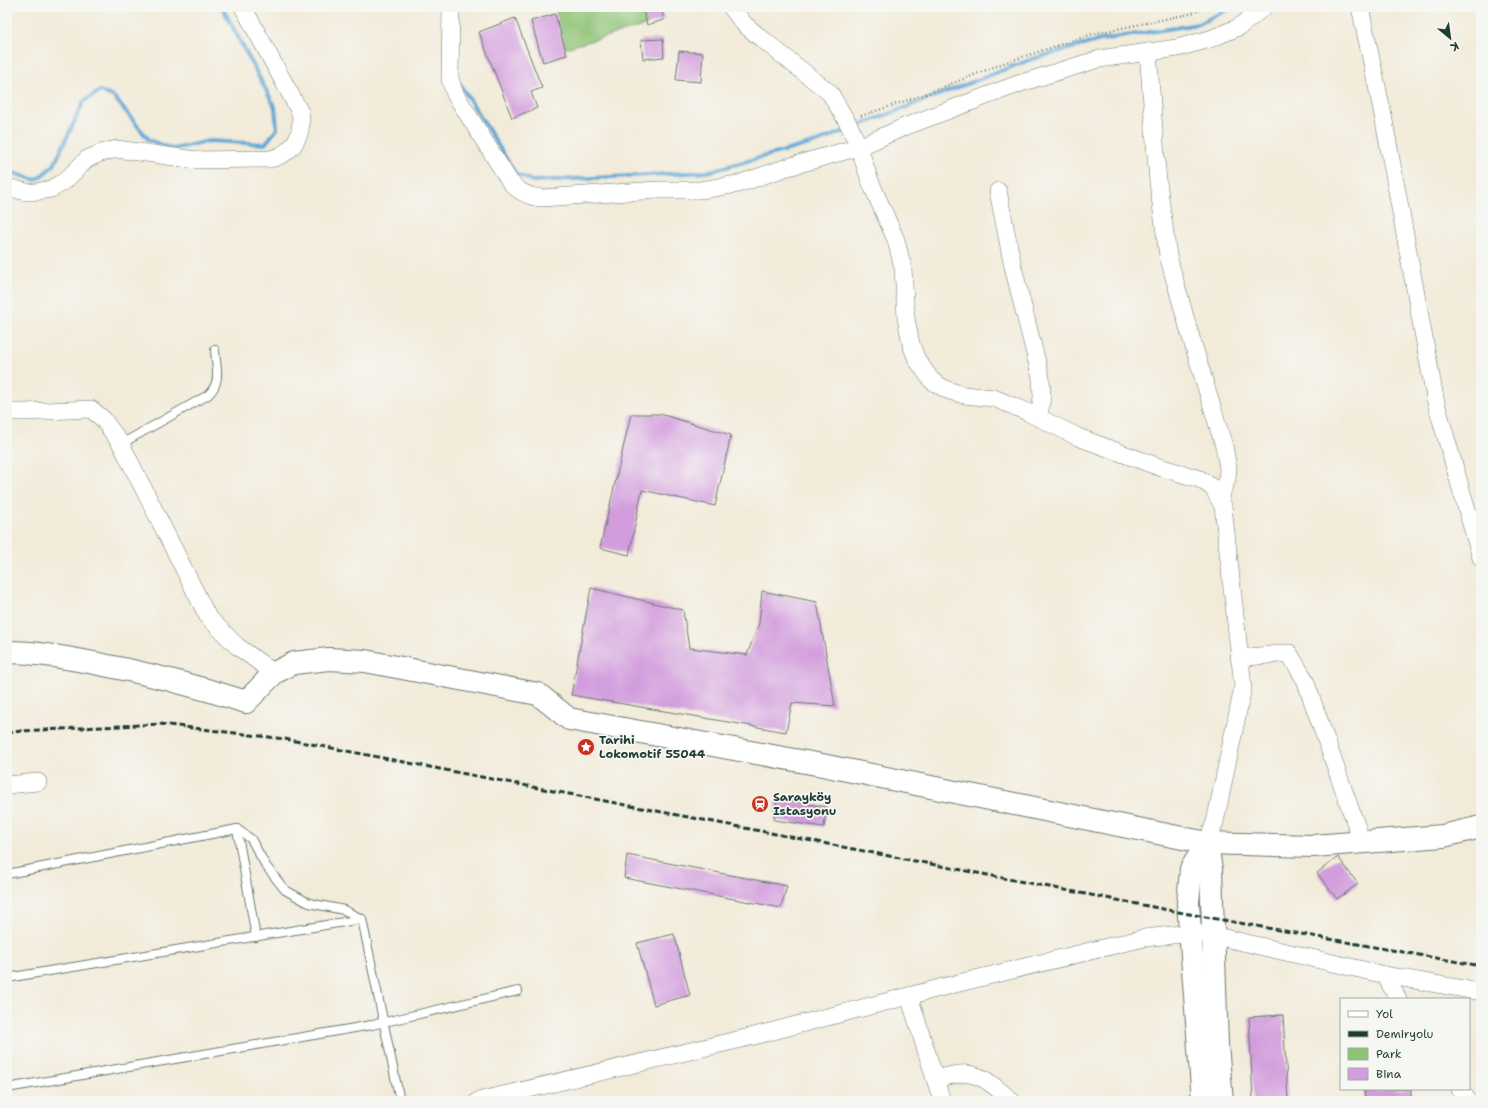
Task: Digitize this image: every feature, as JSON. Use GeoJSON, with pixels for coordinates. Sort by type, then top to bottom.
{"type":"FeatureCollection","features":[{"type":"Feature","properties":{"kind":"street"},"geometry":{"type":"LineString","coordinates":[[7,187],[26,192],[51,189],[65,181],[87,160],[101,153],[117,149],[196,160],[270,159],[277,158],[290,150],[299,137],[302,121],[300,112],[243,7]]}},
{"type":"Feature","properties":{"kind":"street"},"geometry":{"type":"LineString","coordinates":[[451,7],[450,79],[455,94],[510,182],[519,191],[529,196],[542,198],[657,190],[701,190],[738,184],[858,144],[1021,83],[1099,59],[1194,44],[1225,34],[1239,27],[1264,7]]}},
{"type":"Feature","properties":{"kind":"street"},"geometry":{"type":"LineString","coordinates":[[731,7],[744,24],[830,93],[848,123],[858,144],[870,181],[896,240],[903,268],[906,318],[911,344],[917,360],[932,381],[946,390],[964,395],[994,398],[1039,417],[1078,437],[1159,467],[1200,479],[1213,488],[1223,506],[1243,687],[1215,822],[1207,843],[1211,870],[1202,934],[1203,1101]]}},
{"type":"Feature","properties":{"kind":"street"},"geometry":{"type":"LineString","coordinates":[[1360,7],[1382,110],[1436,403],[1481,558]]}},
{"type":"Feature","properties":{"kind":"street"},"geometry":{"type":"LineString","coordinates":[[1148,52],[1158,182],[1168,256],[1224,446],[1228,468],[1227,479],[1219,499]]}},
{"type":"Feature","properties":{"kind":"street"},"geometry":{"type":"LineString","coordinates":[[998,190],[1013,267],[1041,378],[1042,398],[1039,417]]}},
{"type":"Feature","properties":{"kind":"street"},"geometry":{"type":"LineString","coordinates":[[7,412],[91,409],[104,419],[121,444],[208,617],[236,646],[274,673]]}},
{"type":"Feature","properties":{"kind":"street"},"geometry":{"type":"LineString","coordinates":[[7,652],[54,656],[131,670],[206,688],[246,702],[274,673],[294,663],[329,659],[365,661],[538,694],[569,719],[822,765],[1207,843],[1313,846],[1443,836],[1481,826]]}},
{"type":"Feature","properties":{"kind":"street"},"geometry":{"type":"LineString","coordinates":[[1239,658],[1289,653],[1305,680],[1362,842]]}},
{"type":"Feature","properties":{"kind":"street"},"geometry":{"type":"LineString","coordinates":[[7,785],[38,782]]}},
{"type":"Feature","properties":{"kind":"street"},"geometry":{"type":"LineString","coordinates":[[1202,934],[1217,1045],[1222,1101]]}},
{"type":"Feature","properties":{"kind":"street"},"geometry":{"type":"LineString","coordinates":[[478,1101],[754,1036],[1144,938],[1202,934],[1385,976],[1481,992]]}},
{"type":"Feature","properties":{"kind":"street"},"geometry":{"type":"LineString","coordinates":[[1385,976],[1397,998]]}},
{"type":"Feature","properties":{"kind":"street"},"geometry":{"type":"LineString","coordinates":[[909,996],[942,1101]]}},
{"type":"Feature","properties":{"kind":"street"},"geometry":{"type":"LineString","coordinates":[[935,1079],[961,1073],[975,1075],[988,1081],[1012,1101]]}},
{"type":"Feature","properties":{"kind":"street"},"geometry":{"type":"LineString","coordinates":[[1461,1090],[1468,1101]]}},
{"type":"Feature","properties":{"kind":"lane"},"geometry":{"type":"LineString","coordinates":[[121,444],[208,395],[212,391],[217,380],[215,350]]}},
{"type":"Feature","properties":{"kind":"lane"},"geometry":{"type":"LineString","coordinates":[[7,874],[237,829],[251,838],[266,866],[285,890],[309,904],[344,910],[362,919]]}},
{"type":"Feature","properties":{"kind":"lane"},"geometry":{"type":"LineString","coordinates":[[237,829],[256,937]]}},
{"type":"Feature","properties":{"kind":"lane"},"geometry":{"type":"LineString","coordinates":[[7,978],[362,919]]}},
{"type":"Feature","properties":{"kind":"lane"},"geometry":{"type":"LineString","coordinates":[[362,919],[400,1101]]}},
{"type":"Feature","properties":{"kind":"lane"},"geometry":{"type":"LineString","coordinates":[[7,1088],[384,1022],[518,991]]}},
{"type":"Feature","properties":{"kind":"path"},"geometry":{"type":"LineString","coordinates":[[848,123],[1004,64],[1093,34],[1189,14],[1209,7]]}},
{"type":"Feature","properties":{"kind":"green space"},"geometry":{"type":"Polygon","coordinates":[[[555,7],[642,7],[647,25],[566,48],[555,7]]]}},
{"type":"Feature","properties":{"kind":"building"},"geometry":{"type":"Polygon","coordinates":[[[642,7],[661,7],[664,20],[647,25],[642,7]]]}},
{"type":"Feature","properties":{"kind":"building"},"geometry":{"type":"Polygon","coordinates":[[[555,14],[567,55],[543,62],[531,21],[555,14]]]}},
{"type":"Feature","properties":{"kind":"building"},"geometry":{"type":"Polygon","coordinates":[[[515,18],[542,88],[531,92],[537,108],[512,118],[479,32],[515,18]]]}},
{"type":"Feature","properties":{"kind":"building"},"geometry":{"type":"Polygon","coordinates":[[[663,39],[664,57],[643,59],[641,40],[663,39]]]}},
{"type":"Feature","properties":{"kind":"building"},"geometry":{"type":"Polygon","coordinates":[[[679,51],[703,53],[701,82],[676,80],[679,51]]]}},
{"type":"Feature","properties":{"kind":"building"},"geometry":{"type":"Polygon","coordinates":[[[631,414],[660,414],[731,435],[715,506],[642,490],[629,555],[600,548],[631,414]]]}},
{"type":"Feature","properties":{"kind":"building"},"geometry":{"type":"Polygon","coordinates":[[[591,588],[683,610],[689,648],[747,655],[759,623],[762,591],[817,602],[835,706],[792,703],[786,732],[571,695],[591,588]]]}},
{"type":"Feature","properties":{"kind":"building"},"geometry":{"type":"Polygon","coordinates":[[[777,799],[827,807],[824,827],[774,820],[777,799]]]}},
{"type":"Feature","properties":{"kind":"building"},"geometry":{"type":"Polygon","coordinates":[[[627,855],[787,886],[781,908],[624,878],[627,855]]]}},
{"type":"Feature","properties":{"kind":"building"},"geometry":{"type":"Polygon","coordinates":[[[1338,857],[1358,884],[1337,899],[1317,873],[1338,857]]]}},
{"type":"Feature","properties":{"kind":"building"},"geometry":{"type":"Polygon","coordinates":[[[674,934],[690,995],[654,1005],[637,943],[674,934]]]}},
{"type":"Feature","properties":{"kind":"building"},"geometry":{"type":"Polygon","coordinates":[[[1283,1015],[1288,1101],[1253,1101],[1249,1017],[1283,1015]]]}},
{"type":"Feature","properties":{"kind":"building"},"geometry":{"type":"Polygon","coordinates":[[[1411,1090],[1411,1101],[1355,1101],[1365,1099],[1364,1091],[1411,1090]]]}},
{"type":"Feature","properties":{"kind":"waterway"},"geometry":{"type":"LineString","coordinates":[[7,171],[36,180],[54,165],[84,101],[100,91],[114,97],[149,140],[173,149],[209,141],[265,144],[277,129],[275,107],[222,7]]}},
{"type":"Feature","properties":{"kind":"waterway"},"geometry":{"type":"LineString","coordinates":[[855,127],[1032,59],[1101,40],[1198,24],[1233,7]]}},
{"type":"Feature","properties":{"kind":"waterway"},"geometry":{"type":"LineString","coordinates":[[460,84],[516,174],[533,181],[707,172],[817,142],[847,130]]}},
{"type":"Feature","properties":{"kind":"railway"},"geometry":{"type":"LineString","coordinates":[[7,733],[160,724],[285,739],[1189,914],[1481,966]]}},
{"type":"Feature","properties":{"kind":"place","name":"Tarihi Lokomotif 55044"},"geometry":{"type":"Point","coordinates":[586,747]}},
{"type":"Feature","properties":{"kind":"place","name":"Sarayköy Istasyonu"},"geometry":{"type":"Point","coordinates":[760,804]}}]}
